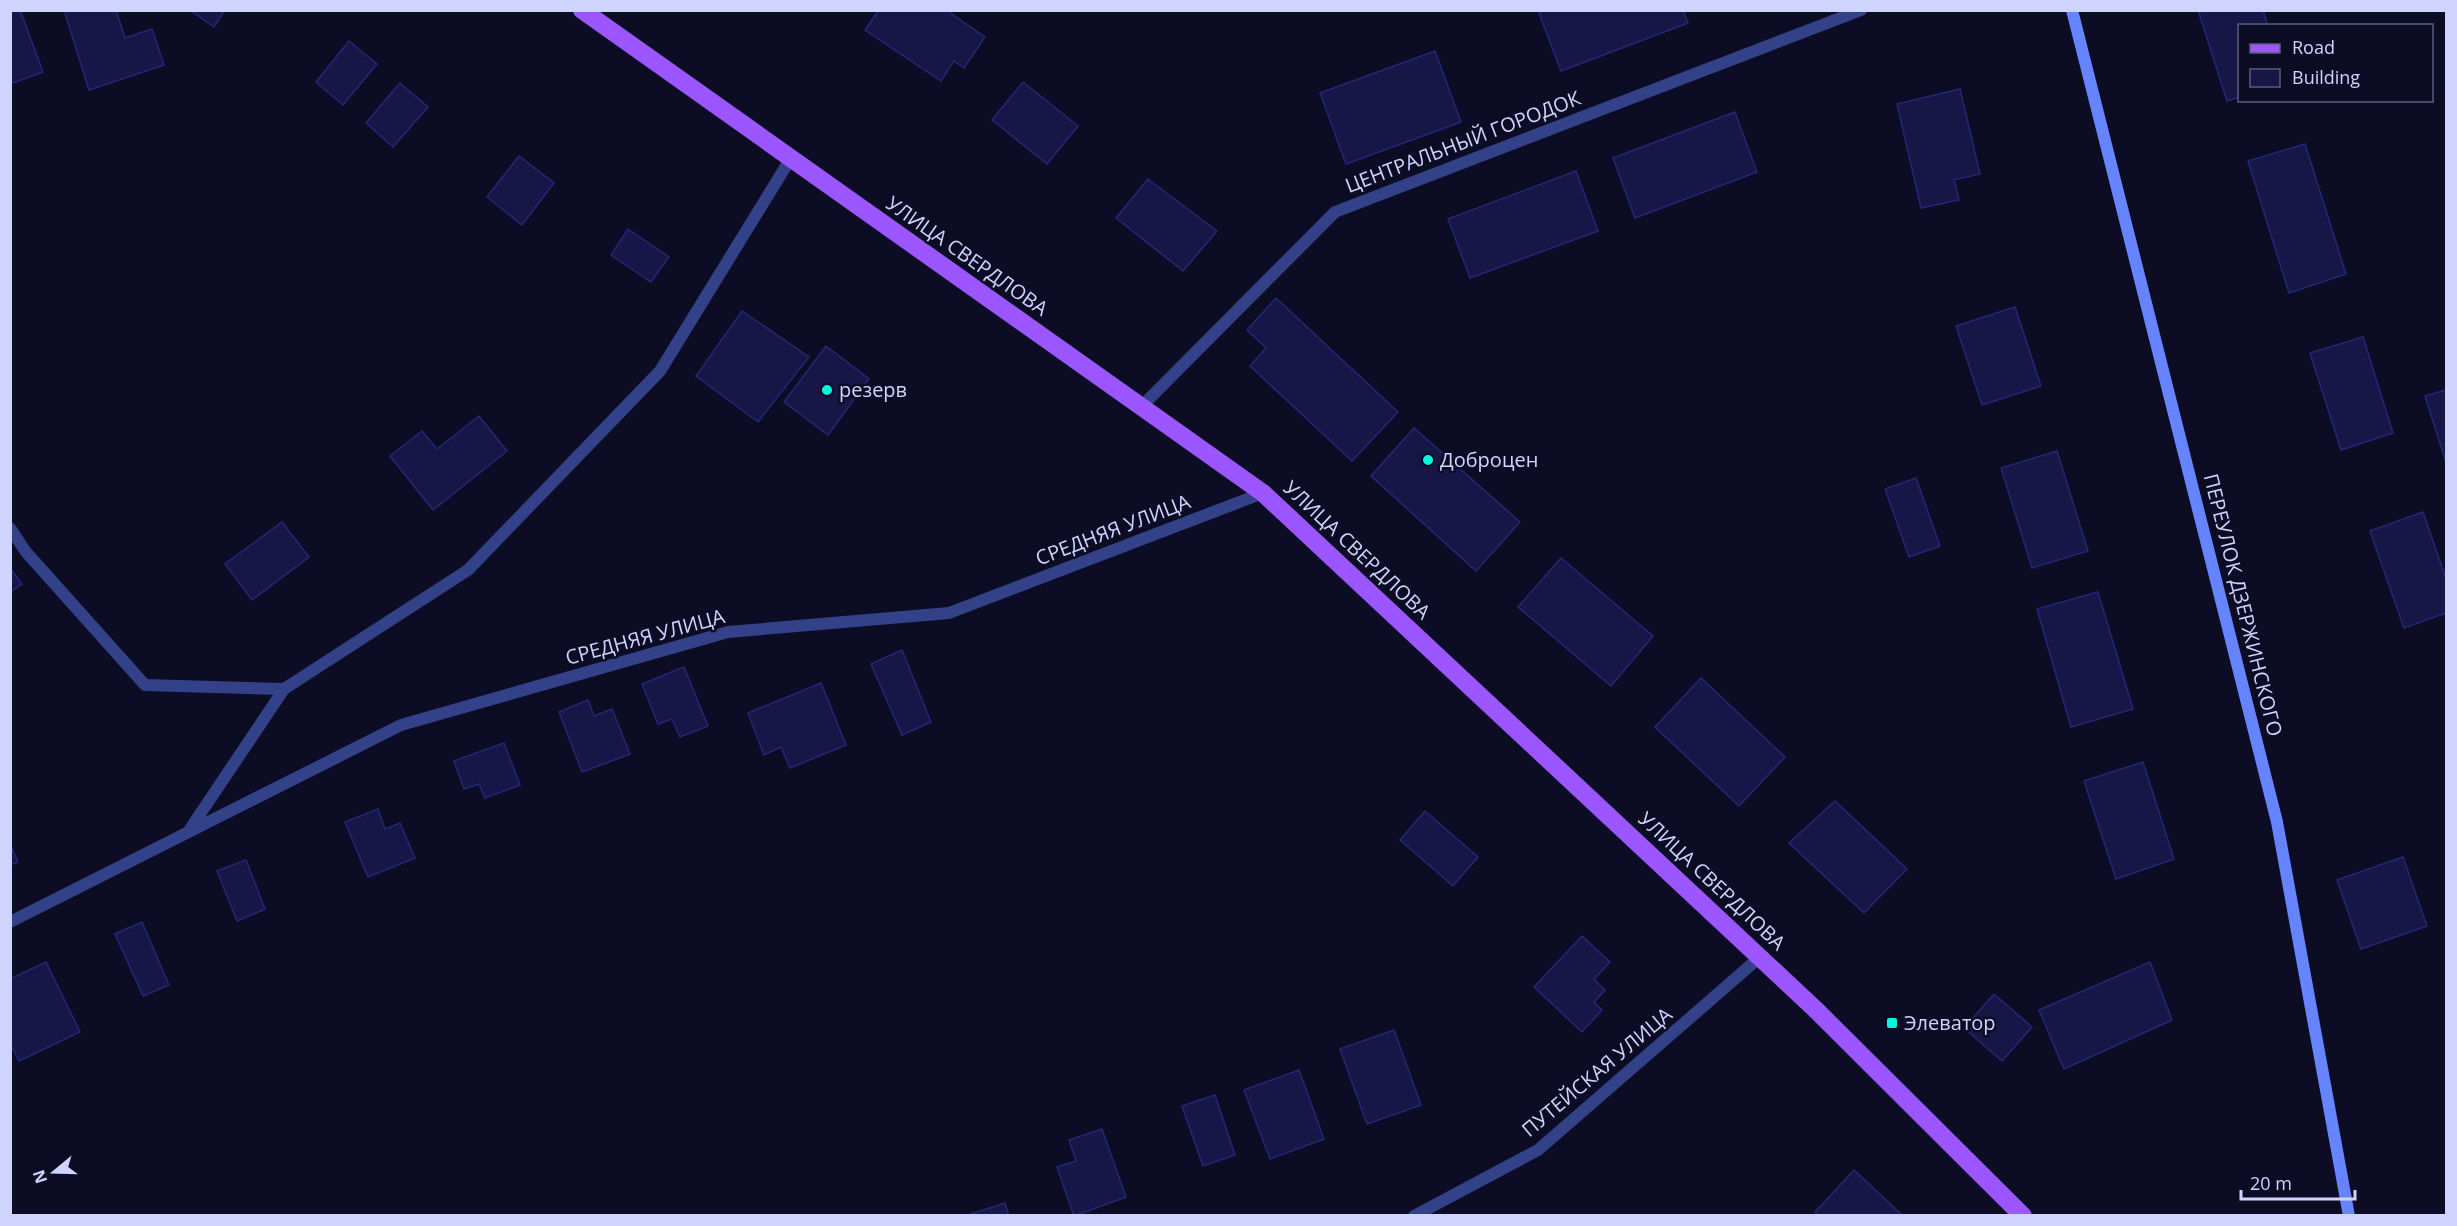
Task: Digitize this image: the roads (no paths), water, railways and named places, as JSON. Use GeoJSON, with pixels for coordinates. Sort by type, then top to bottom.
{"type":"FeatureCollection","features":[{"type":"Feature","properties":{"kind":"main road","name":"УЛИЦА СВЕРДЛОВА"},"geometry":{"type":"LineString","coordinates":[[582,10],[1263,493],[1815,1009],[2024,1215]]}},
{"type":"Feature","properties":{"kind":"street","name":"ЦЕНТРАЛЬНЫЙ ГОРОДОК"},"geometry":{"type":"LineString","coordinates":[[1141,407],[1335,212],[1862,10]]}},
{"type":"Feature","properties":{"kind":"street","name":"ПЕРЕУЛОК ДЗЕРЖИНСКОГО"},"geometry":{"type":"LineString","coordinates":[[2072,10],[2277,822],[2349,1215]]}},
{"type":"Feature","properties":{"kind":"street","name":"СРЕДНЯЯ УЛИЦА"},"geometry":{"type":"LineString","coordinates":[[189,830],[284,689],[468,570],[660,371],[791,158]]}},
{"type":"Feature","properties":{"kind":"street","name":"СРЕДНЯЯ УЛИЦА"},"geometry":{"type":"LineString","coordinates":[[10,922],[401,725],[728,632],[949,613],[1263,493]]}},
{"type":"Feature","properties":{"kind":"street"},"geometry":{"type":"LineString","coordinates":[[10,528],[26,552],[145,685],[284,689]]}},
{"type":"Feature","properties":{"kind":"street","name":"ПУТЕЙСКАЯ УЛИЦА"},"geometry":{"type":"LineString","coordinates":[[1414,1215],[1538,1150],[1760,957]]}},
{"type":"Feature","properties":{"kind":"place","name":"резерв"},"geometry":{"type":"Point","coordinates":[827,390]}},
{"type":"Feature","properties":{"kind":"place","name":"Доброцен"},"geometry":{"type":"Point","coordinates":[1428,460]}},
{"type":"Feature","properties":{"kind":"place","name":"Элеватор"},"geometry":{"type":"Point","coordinates":[1892,1023]}}]}
